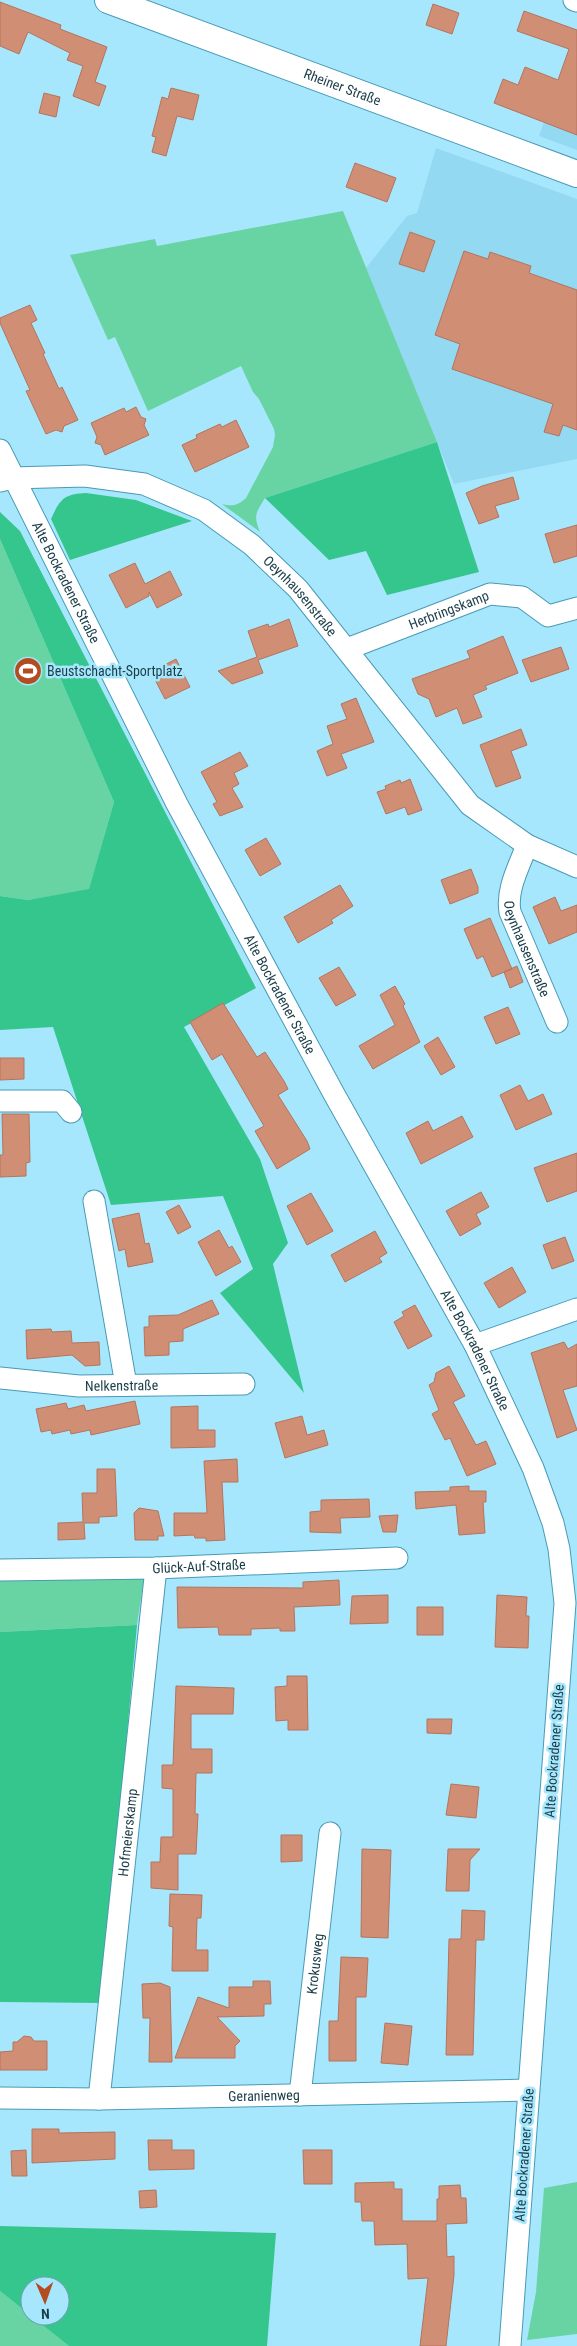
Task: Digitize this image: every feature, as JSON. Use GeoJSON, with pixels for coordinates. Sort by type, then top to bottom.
{"type":"FeatureCollection","features":[{"type":"Feature","properties":{"kind":"main road","name":"Rheiner Straße"},"geometry":{"type":"LineString","coordinates":[[108,0],[577,174]]}},
{"type":"Feature","properties":{"kind":"street","name":"Alte Bockradener Straße"},"geometry":{"type":"LineString","coordinates":[[0,450],[6,479],[182,813],[334,1094],[475,1344],[533,1468],[553,1523],[559,1549],[565,1603],[510,2346]]}},
{"type":"Feature","properties":{"kind":"street","name":"Oeynhausenstraße"},"geometry":{"type":"LineString","coordinates":[[6,479],[85,476],[144,484],[204,510],[252,545],[298,589],[348,649],[470,804],[527,846],[577,867]]}},
{"type":"Feature","properties":{"kind":"street","name":"Herbringskamp"},"geometry":{"type":"LineString","coordinates":[[348,649],[490,594],[522,597],[548,616],[577,608]]}},
{"type":"Feature","properties":{"kind":"street","name":"Oeynhausenstraße"},"geometry":{"type":"LineString","coordinates":[[527,846],[510,890],[508,902],[510,912],[557,1022]]}},
{"type":"Feature","properties":{"kind":"street"},"geometry":{"type":"LineString","coordinates":[[0,1101],[62,1101],[71,1112]]}},
{"type":"Feature","properties":{"kind":"street"},"geometry":{"type":"LineString","coordinates":[[94,1201],[126,1385]]}},
{"type":"Feature","properties":{"kind":"street"},"geometry":{"type":"LineString","coordinates":[[475,1344],[577,1309]]}},
{"type":"Feature","properties":{"kind":"street","name":"Nelkenstraße"},"geometry":{"type":"LineString","coordinates":[[0,1378],[79,1386],[244,1384]]}},
{"type":"Feature","properties":{"kind":"street","name":"Glück-Auf-Straße"},"geometry":{"type":"LineString","coordinates":[[0,1570],[156,1568],[397,1558]]}},
{"type":"Feature","properties":{"kind":"street","name":"Hofmeierskamp"},"geometry":{"type":"LineString","coordinates":[[99,2099],[156,1568]]}},
{"type":"Feature","properties":{"kind":"street","name":"Krokusweg"},"geometry":{"type":"LineString","coordinates":[[300,2095],[330,1833]]}},
{"type":"Feature","properties":{"kind":"street","name":"Geranienweg"},"geometry":{"type":"LineString","coordinates":[[0,2098],[99,2099],[528,2090]]}},
{"type":"Feature","properties":{"kind":"shaded area"},"geometry":{"type":"Polygon","coordinates":[[[565,64],[577,68],[577,150],[539,136],[565,64]]]}},
{"type":"Feature","properties":{"kind":"shaded area"},"geometry":{"type":"Polygon","coordinates":[[[436,148],[577,199],[577,459],[454,484],[366,268],[407,216],[417,213],[436,148]]]}},
{"type":"Feature","properties":{"kind":"green space"},"geometry":{"type":"Polygon","coordinates":[[[343,211],[437,442],[265,498],[256,514],[260,532],[222,504],[235,505],[246,498],[273,447],[275,435],[274,429],[241,366],[148,411],[115,337],[108,340],[70,255],[155,239],[157,246],[343,211]]]}},
{"type":"Feature","properties":{"kind":"green space"},"geometry":{"type":"Polygon","coordinates":[[[437,442],[479,572],[387,595],[366,551],[329,560],[265,498],[437,442]]]}},
{"type":"Feature","properties":{"kind":"green space"},"geometry":{"type":"Polygon","coordinates":[[[86,493],[136,500],[192,521],[70,560],[51,519],[60,502],[68,496],[86,493]]]}},
{"type":"Feature","properties":{"kind":"green space"},"geometry":{"type":"Polygon","coordinates":[[[0,512],[20,531],[256,988],[184,1027],[260,1159],[288,1243],[273,1264],[304,1393],[220,1293],[253,1269],[223,1196],[111,1205],[53,1027],[0,1030],[0,896],[28,900],[89,889],[114,802],[0,539],[0,512]]]}},
{"type":"Feature","properties":{"kind":"green space","name":"Beustschacht-Sportplatz"},"geometry":{"type":"Polygon","coordinates":[[[0,539],[114,802],[89,890],[28,900],[0,896],[0,539]]]}},
{"type":"Feature","properties":{"kind":"green space"},"geometry":{"type":"Polygon","coordinates":[[[144,1578],[137,1625],[0,1632],[0,1580],[144,1578]]]}},
{"type":"Feature","properties":{"kind":"green space"},"geometry":{"type":"Polygon","coordinates":[[[137,1625],[102,2003],[0,2002],[0,1632],[137,1625]]]}},
{"type":"Feature","properties":{"kind":"green space"},"geometry":{"type":"Polygon","coordinates":[[[577,2182],[577,2334],[527,2340],[536,2292],[544,2188],[577,2182]]]}},
{"type":"Feature","properties":{"kind":"green space"},"geometry":{"type":"Polygon","coordinates":[[[0,2226],[276,2233],[267,2346],[69,2346],[44,2326],[70,2326],[70,2276],[20,2276],[20,2307],[0,2291],[0,2226]]]}},
{"type":"Feature","properties":{"kind":"green space"},"geometry":{"type":"Polygon","coordinates":[[[0,2291],[20,2307],[20,2326],[44,2326],[69,2346],[0,2346],[0,2291]]]}},
{"type":"Feature","properties":{"kind":"building"},"geometry":{"type":"Polygon","coordinates":[[[0,2],[61,25],[60,29],[107,47],[95,82],[106,86],[99,106],[73,96],[83,66],[67,60],[70,53],[28,32],[19,54],[0,46],[0,2]]]}},
{"type":"Feature","properties":{"kind":"building"},"geometry":{"type":"Polygon","coordinates":[[[433,4],[459,13],[452,34],[426,25],[433,4]]]}},
{"type":"Feature","properties":{"kind":"building"},"geometry":{"type":"Polygon","coordinates":[[[524,11],[577,30],[577,135],[494,103],[503,79],[518,85],[525,67],[558,80],[569,49],[517,31],[524,11]]]}},
{"type":"Feature","properties":{"kind":"building"},"geometry":{"type":"Polygon","coordinates":[[[171,88],[199,95],[193,120],[177,116],[166,156],[152,152],[156,137],[152,136],[162,97],[168,99],[171,88]]]}},
{"type":"Feature","properties":{"kind":"building"},"geometry":{"type":"Polygon","coordinates":[[[44,93],[60,97],[56,117],[39,113],[44,93]]]}},
{"type":"Feature","properties":{"kind":"building"},"geometry":{"type":"Polygon","coordinates":[[[355,163],[396,178],[387,202],[346,187],[355,163]]]}},
{"type":"Feature","properties":{"kind":"building"},"geometry":{"type":"Polygon","coordinates":[[[410,232],[435,241],[424,272],[399,264],[410,232]]]}},
{"type":"Feature","properties":{"kind":"building"},"geometry":{"type":"Polygon","coordinates":[[[464,251],[488,259],[490,252],[531,266],[529,273],[577,290],[577,430],[563,425],[559,436],[544,432],[553,404],[452,369],[460,344],[435,335],[464,251]]]}},
{"type":"Feature","properties":{"kind":"building"},"geometry":{"type":"Polygon","coordinates":[[[30,305],[37,320],[31,323],[45,353],[43,354],[59,389],[62,387],[78,420],[64,426],[62,432],[56,430],[46,434],[26,391],[30,390],[0,323],[0,318],[30,305]]]}},
{"type":"Feature","properties":{"kind":"building"},"geometry":{"type":"Polygon","coordinates":[[[136,407],[141,417],[146,419],[144,425],[149,435],[105,455],[101,445],[95,443],[97,437],[91,423],[124,408],[126,412],[136,407]]]}},
{"type":"Feature","properties":{"kind":"building"},"geometry":{"type":"Polygon","coordinates":[[[236,420],[249,447],[195,472],[182,445],[197,438],[196,435],[220,424],[222,427],[236,420]]]}},
{"type":"Feature","properties":{"kind":"building"},"geometry":{"type":"Polygon","coordinates":[[[513,477],[519,499],[495,506],[499,517],[479,524],[466,493],[513,477]]]}},
{"type":"Feature","properties":{"kind":"building"},"geometry":{"type":"Polygon","coordinates":[[[577,525],[577,556],[554,563],[545,534],[577,525]]]}},
{"type":"Feature","properties":{"kind":"building"},"geometry":{"type":"Polygon","coordinates":[[[135,563],[145,584],[170,571],[182,595],[157,608],[149,592],[149,596],[126,608],[109,575],[135,563]]]}},
{"type":"Feature","properties":{"kind":"building"},"geometry":{"type":"Polygon","coordinates":[[[289,619],[298,646],[258,660],[263,673],[232,684],[218,671],[257,657],[248,631],[268,624],[269,627],[289,619]]]}},
{"type":"Feature","properties":{"kind":"building"},"geometry":{"type":"Polygon","coordinates":[[[503,636],[518,673],[485,686],[487,689],[473,695],[482,717],[463,724],[457,708],[436,717],[429,699],[418,694],[412,679],[470,658],[467,651],[503,636]]]}},
{"type":"Feature","properties":{"kind":"building"},"geometry":{"type":"Polygon","coordinates":[[[561,647],[569,669],[531,682],[522,660],[561,647]]]}},
{"type":"Feature","properties":{"kind":"building"},"geometry":{"type":"Polygon","coordinates":[[[176,659],[190,687],[165,699],[151,672],[176,659]]]}},
{"type":"Feature","properties":{"kind":"building"},"geometry":{"type":"Polygon","coordinates":[[[356,698],[374,742],[341,754],[347,768],[327,776],[317,751],[333,744],[327,726],[347,719],[341,704],[356,698]]]}},
{"type":"Feature","properties":{"kind":"building"},"geometry":{"type":"Polygon","coordinates":[[[521,729],[527,745],[511,751],[521,778],[496,787],[480,745],[521,729]]]}},
{"type":"Feature","properties":{"kind":"building"},"geometry":{"type":"Polygon","coordinates":[[[240,752],[248,766],[234,773],[239,784],[232,788],[243,807],[220,816],[213,804],[217,802],[201,772],[240,752]]]}},
{"type":"Feature","properties":{"kind":"building"},"geometry":{"type":"Polygon","coordinates":[[[410,779],[422,810],[408,815],[405,807],[386,814],[377,792],[386,789],[385,786],[400,780],[401,783],[410,779]]]}},
{"type":"Feature","properties":{"kind":"building"},"geometry":{"type":"Polygon","coordinates":[[[266,838],[281,864],[260,876],[245,850],[266,838]]]}},
{"type":"Feature","properties":{"kind":"building"},"geometry":{"type":"Polygon","coordinates":[[[471,869],[478,887],[478,893],[450,904],[441,880],[471,869]]]}},
{"type":"Feature","properties":{"kind":"building"},"geometry":{"type":"Polygon","coordinates":[[[340,885],[353,906],[331,920],[333,923],[298,943],[284,917],[340,885]]]}},
{"type":"Feature","properties":{"kind":"building"},"geometry":{"type":"Polygon","coordinates":[[[555,897],[561,911],[577,905],[577,932],[549,944],[533,907],[555,897]]]}},
{"type":"Feature","properties":{"kind":"building"},"geometry":{"type":"Polygon","coordinates":[[[490,918],[512,969],[492,977],[483,956],[477,959],[464,929],[490,918]]]}},
{"type":"Feature","properties":{"kind":"building"},"geometry":{"type":"Polygon","coordinates":[[[517,966],[523,982],[510,988],[504,972],[517,966]]]}},
{"type":"Feature","properties":{"kind":"building"},"geometry":{"type":"Polygon","coordinates":[[[339,967],[356,995],[336,1006],[319,978],[339,967]]]}},
{"type":"Feature","properties":{"kind":"building"},"geometry":{"type":"Polygon","coordinates":[[[395,986],[405,1004],[403,1006],[420,1042],[373,1069],[359,1046],[395,1025],[380,995],[395,986]]]}},
{"type":"Feature","properties":{"kind":"building"},"geometry":{"type":"Polygon","coordinates":[[[223,1003],[257,1057],[265,1052],[284,1081],[288,1089],[278,1095],[310,1149],[277,1169],[255,1131],[264,1126],[222,1054],[212,1060],[190,1022],[223,1003]]]}},
{"type":"Feature","properties":{"kind":"building"},"geometry":{"type":"Polygon","coordinates":[[[508,1007],[520,1034],[496,1044],[484,1017],[508,1007]]]}},
{"type":"Feature","properties":{"kind":"building"},"geometry":{"type":"Polygon","coordinates":[[[438,1037],[455,1067],[441,1075],[424,1046],[438,1037]]]}},
{"type":"Feature","properties":{"kind":"building"},"geometry":{"type":"Polygon","coordinates":[[[0,1058],[24,1058],[24,1079],[0,1080],[0,1058]]]}},
{"type":"Feature","properties":{"kind":"building"},"geometry":{"type":"Polygon","coordinates":[[[520,1085],[528,1101],[543,1094],[552,1114],[516,1130],[500,1095],[520,1085]]]}},
{"type":"Feature","properties":{"kind":"building"},"geometry":{"type":"Polygon","coordinates":[[[2,1114],[29,1114],[30,1162],[26,1163],[26,1176],[0,1177],[0,1155],[3,1155],[2,1114]]]}},
{"type":"Feature","properties":{"kind":"building"},"geometry":{"type":"Polygon","coordinates":[[[462,1116],[473,1137],[421,1164],[406,1133],[428,1121],[433,1131],[462,1116]]]}},
{"type":"Feature","properties":{"kind":"building"},"geometry":{"type":"Polygon","coordinates":[[[577,1153],[577,1191],[547,1202],[534,1168],[577,1153]]]}},
{"type":"Feature","properties":{"kind":"building"},"geometry":{"type":"Polygon","coordinates":[[[481,1192],[489,1207],[476,1214],[481,1224],[460,1236],[446,1211],[481,1192]]]}},
{"type":"Feature","properties":{"kind":"building"},"geometry":{"type":"Polygon","coordinates":[[[311,1193],[333,1231],[307,1245],[287,1206],[311,1193]]]}},
{"type":"Feature","properties":{"kind":"building"},"geometry":{"type":"Polygon","coordinates":[[[179,1205],[191,1227],[178,1234],[166,1212],[179,1205]]]}},
{"type":"Feature","properties":{"kind":"building"},"geometry":{"type":"Polygon","coordinates":[[[139,1213],[145,1244],[149,1243],[153,1262],[128,1267],[125,1249],[119,1251],[112,1219],[139,1213]]]}},
{"type":"Feature","properties":{"kind":"building"},"geometry":{"type":"Polygon","coordinates":[[[219,1230],[229,1248],[232,1246],[241,1262],[216,1276],[198,1242],[219,1230]]]}},
{"type":"Feature","properties":{"kind":"building"},"geometry":{"type":"Polygon","coordinates":[[[375,1231],[387,1253],[379,1258],[382,1262],[345,1282],[331,1255],[375,1231]]]}},
{"type":"Feature","properties":{"kind":"building"},"geometry":{"type":"Polygon","coordinates":[[[565,1237],[574,1261],[552,1269],[543,1245],[565,1237]]]}},
{"type":"Feature","properties":{"kind":"building"},"geometry":{"type":"Polygon","coordinates":[[[512,1267],[526,1292],[499,1308],[484,1283],[512,1267]]]}},
{"type":"Feature","properties":{"kind":"building"},"geometry":{"type":"Polygon","coordinates":[[[212,1300],[219,1314],[183,1329],[183,1341],[169,1342],[169,1355],[145,1356],[144,1327],[149,1327],[149,1316],[178,1315],[212,1300]]]}},
{"type":"Feature","properties":{"kind":"building"},"geometry":{"type":"Polygon","coordinates":[[[415,1305],[432,1336],[408,1349],[394,1322],[404,1316],[402,1312],[415,1305]]]}},
{"type":"Feature","properties":{"kind":"building"},"geometry":{"type":"Polygon","coordinates":[[[51,1329],[52,1332],[71,1331],[72,1343],[99,1342],[100,1365],[85,1366],[72,1355],[27,1359],[26,1330],[51,1329]]]}},
{"type":"Feature","properties":{"kind":"building"},"geometry":{"type":"Polygon","coordinates":[[[564,1342],[568,1349],[577,1344],[577,1386],[563,1390],[577,1430],[557,1438],[531,1353],[564,1342]]]}},
{"type":"Feature","properties":{"kind":"building"},"geometry":{"type":"Polygon","coordinates":[[[449,1366],[465,1396],[453,1402],[476,1445],[486,1441],[496,1464],[467,1476],[450,1438],[445,1440],[432,1414],[439,1410],[429,1385],[434,1382],[436,1373],[449,1366]]]}},
{"type":"Feature","properties":{"kind":"building"},"geometry":{"type":"Polygon","coordinates":[[[135,1401],[140,1424],[91,1435],[90,1430],[71,1434],[70,1430],[52,1434],[51,1430],[41,1432],[36,1409],[66,1403],[68,1409],[84,1405],[86,1411],[135,1401]]]}},
{"type":"Feature","properties":{"kind":"building"},"geometry":{"type":"Polygon","coordinates":[[[198,1406],[198,1430],[215,1430],[215,1447],[171,1448],[171,1407],[198,1406]]]}},
{"type":"Feature","properties":{"kind":"building"},"geometry":{"type":"Polygon","coordinates":[[[302,1416],[307,1435],[324,1430],[328,1445],[285,1458],[275,1423],[302,1416]]]}},
{"type":"Feature","properties":{"kind":"building"},"geometry":{"type":"Polygon","coordinates":[[[237,1459],[238,1482],[222,1482],[225,1540],[206,1541],[206,1538],[195,1538],[194,1535],[174,1536],[174,1513],[207,1513],[204,1461],[237,1459]]]}},
{"type":"Feature","properties":{"kind":"building"},"geometry":{"type":"Polygon","coordinates":[[[97,1469],[115,1469],[117,1516],[99,1517],[99,1523],[84,1523],[85,1539],[58,1540],[58,1523],[83,1522],[82,1493],[97,1493],[97,1469]]]}},
{"type":"Feature","properties":{"kind":"building"},"geometry":{"type":"Polygon","coordinates":[[[469,1486],[469,1491],[486,1491],[486,1502],[483,1502],[485,1533],[459,1535],[456,1505],[416,1509],[415,1492],[450,1491],[450,1487],[469,1486]]]}},
{"type":"Feature","properties":{"kind":"building"},"geometry":{"type":"Polygon","coordinates":[[[369,1499],[370,1517],[340,1518],[341,1533],[310,1532],[310,1512],[321,1511],[321,1500],[369,1499]]]}},
{"type":"Feature","properties":{"kind":"building"},"geometry":{"type":"Polygon","coordinates":[[[139,1508],[158,1511],[164,1536],[158,1536],[158,1540],[135,1540],[134,1513],[139,1508]]]}},
{"type":"Feature","properties":{"kind":"building"},"geometry":{"type":"Polygon","coordinates":[[[398,1515],[396,1532],[383,1532],[379,1516],[398,1515]]]}},
{"type":"Feature","properties":{"kind":"building"},"geometry":{"type":"Polygon","coordinates":[[[339,1580],[340,1605],[294,1607],[295,1631],[280,1631],[280,1628],[251,1629],[251,1635],[219,1635],[218,1627],[178,1628],[177,1587],[303,1588],[303,1582],[339,1580]]]}},
{"type":"Feature","properties":{"kind":"building"},"geometry":{"type":"Polygon","coordinates":[[[388,1595],[388,1623],[350,1624],[352,1596],[388,1595]]]}},
{"type":"Feature","properties":{"kind":"building"},"geometry":{"type":"Polygon","coordinates":[[[497,1595],[527,1597],[526,1616],[529,1616],[528,1648],[495,1647],[497,1595]]]}},
{"type":"Feature","properties":{"kind":"building"},"geometry":{"type":"Polygon","coordinates":[[[417,1607],[443,1607],[443,1635],[417,1635],[417,1607]]]}},
{"type":"Feature","properties":{"kind":"building"},"geometry":{"type":"Polygon","coordinates":[[[287,1676],[307,1676],[308,1730],[288,1730],[288,1720],[276,1721],[275,1687],[287,1686],[287,1676]]]}},
{"type":"Feature","properties":{"kind":"building"},"geometry":{"type":"Polygon","coordinates":[[[176,1686],[234,1688],[233,1714],[191,1714],[191,1749],[212,1749],[212,1773],[196,1773],[195,1814],[198,1814],[196,1854],[178,1854],[178,1890],[151,1888],[151,1862],[160,1862],[161,1837],[173,1837],[173,1789],[162,1788],[162,1765],[173,1765],[176,1686]]]}},
{"type":"Feature","properties":{"kind":"building"},"geometry":{"type":"Polygon","coordinates":[[[427,1719],[452,1719],[451,1734],[427,1733],[427,1719]]]}},
{"type":"Feature","properties":{"kind":"building"},"geometry":{"type":"Polygon","coordinates":[[[451,1784],[479,1787],[476,1818],[446,1815],[451,1784]]]}},
{"type":"Feature","properties":{"kind":"building"},"geometry":{"type":"Polygon","coordinates":[[[281,1835],[302,1835],[302,1861],[281,1862],[281,1835]]]}},
{"type":"Feature","properties":{"kind":"building"},"geometry":{"type":"Polygon","coordinates":[[[362,1849],[391,1850],[388,1938],[361,1937],[362,1849]]]}},
{"type":"Feature","properties":{"kind":"building"},"geometry":{"type":"Polygon","coordinates":[[[448,1849],[480,1849],[470,1860],[469,1891],[446,1891],[448,1849]]]}},
{"type":"Feature","properties":{"kind":"building"},"geometry":{"type":"Polygon","coordinates":[[[170,1894],[202,1895],[201,1918],[197,1918],[196,1950],[208,1950],[208,1971],[172,1971],[173,1927],[169,1926],[170,1894]]]}},
{"type":"Feature","properties":{"kind":"building"},"geometry":{"type":"Polygon","coordinates":[[[462,1910],[485,1911],[484,1940],[476,1940],[473,2055],[446,2055],[449,1939],[461,1939],[462,1910]]]}},
{"type":"Feature","properties":{"kind":"building"},"geometry":{"type":"Polygon","coordinates":[[[341,1957],[368,1958],[366,1997],[356,1997],[356,2061],[329,2061],[329,2021],[338,2021],[341,1957]]]}},
{"type":"Feature","properties":{"kind":"building"},"geometry":{"type":"Polygon","coordinates":[[[253,1981],[270,1981],[271,2004],[264,2004],[264,2016],[217,2017],[240,2041],[235,2046],[235,2058],[175,2058],[198,1997],[229,2008],[229,1987],[253,1987],[253,1981]]]}},
{"type":"Feature","properties":{"kind":"building"},"geometry":{"type":"Polygon","coordinates":[[[160,1983],[170,1987],[172,2062],[149,2062],[150,2018],[143,2018],[142,1984],[160,1983]]]}},
{"type":"Feature","properties":{"kind":"building"},"geometry":{"type":"Polygon","coordinates":[[[385,2023],[412,2026],[408,2065],[381,2063],[385,2023]]]}},
{"type":"Feature","properties":{"kind":"building"},"geometry":{"type":"Polygon","coordinates":[[[24,2036],[31,2037],[34,2041],[47,2041],[47,2070],[0,2070],[0,2052],[13,2051],[13,2042],[17,2042],[24,2036]]]}},
{"type":"Feature","properties":{"kind":"building"},"geometry":{"type":"Polygon","coordinates":[[[32,2129],[59,2129],[59,2133],[115,2132],[115,2159],[32,2163],[32,2129]]]}},
{"type":"Feature","properties":{"kind":"building"},"geometry":{"type":"Polygon","coordinates":[[[148,2140],[172,2140],[172,2150],[194,2150],[194,2169],[149,2170],[148,2140]]]}},
{"type":"Feature","properties":{"kind":"building"},"geometry":{"type":"Polygon","coordinates":[[[26,2150],[27,2176],[12,2176],[11,2151],[26,2150]]]}},
{"type":"Feature","properties":{"kind":"building"},"geometry":{"type":"Polygon","coordinates":[[[303,2150],[332,2150],[332,2184],[304,2184],[303,2150]]]}},
{"type":"Feature","properties":{"kind":"building"},"geometry":{"type":"Polygon","coordinates":[[[394,2182],[394,2189],[402,2189],[402,2221],[437,2221],[439,2186],[460,2185],[461,2198],[466,2198],[467,2223],[446,2224],[447,2257],[454,2256],[454,2275],[446,2346],[420,2346],[428,2278],[408,2279],[407,2244],[375,2245],[374,2221],[362,2221],[361,2202],[355,2202],[355,2183],[394,2182]]]}},
{"type":"Feature","properties":{"kind":"building"},"geometry":{"type":"Polygon","coordinates":[[[156,2190],[157,2207],[140,2208],[139,2191],[156,2190]]]}},
{"type":"Feature","properties":{"kind":"place","name":"Beustschacht-Sportplatz"},"geometry":{"type":"Point","coordinates":[28,671]}}]}
